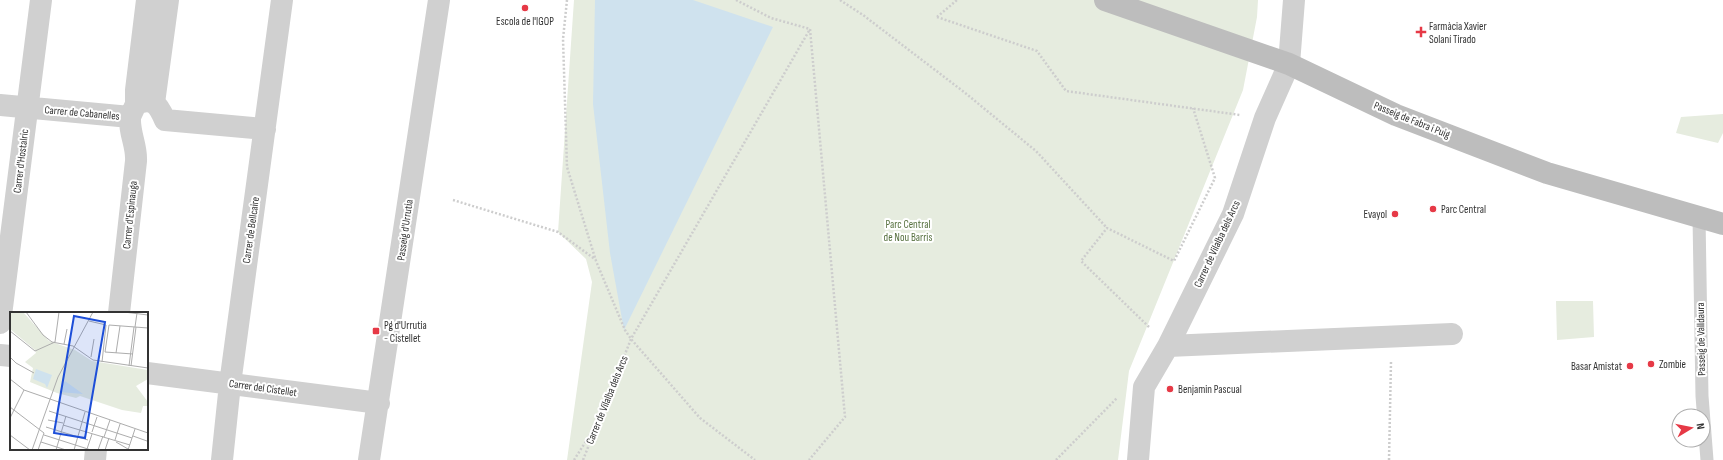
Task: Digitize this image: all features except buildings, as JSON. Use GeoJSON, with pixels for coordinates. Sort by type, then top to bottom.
{"type":"FeatureCollection","features":[{"type":"Feature","properties":{"kind":"street","name":"Carrer d'Hostalric"},"geometry":{"type":"LineString","coordinates":[[0,323],[41,0]]}},
{"type":"Feature","properties":{"kind":"street","name":"Carrer d'Espinauga"},"geometry":{"type":"LineString","coordinates":[[140,108],[136,90],[147,0]]}},
{"type":"Feature","properties":{"kind":"street","name":"Carrer d'Espinauga"},"geometry":{"type":"LineString","coordinates":[[119,312],[136,161],[136,150],[129,129],[140,108],[168,0]]}},
{"type":"Feature","properties":{"kind":"street","name":"Carrer de Bellcaire"},"geometry":{"type":"LineString","coordinates":[[222,460],[230,384],[282,0]]}},
{"type":"Feature","properties":{"kind":"street","name":"Passeig d'Urrutia"},"geometry":{"type":"LineString","coordinates":[[369,460],[439,0]]}},
{"type":"Feature","properties":{"kind":"street","name":"Passeig de Fabra i Puig"},"geometry":{"type":"LineString","coordinates":[[1106,0],[1289,64],[1396,115],[1547,172],[1723,224]]}},
{"type":"Feature","properties":{"kind":"street","name":"Carrer de Vilalba dels Arcs"},"geometry":{"type":"LineString","coordinates":[[1138,460],[1144,387],[1161,339],[1233,214],[1265,118],[1289,64],[1294,0]]}},
{"type":"Feature","properties":{"kind":"street","name":"Carrer de Cabanelles"},"geometry":{"type":"LineString","coordinates":[[0,105],[28,108],[140,108]]}},
{"type":"Feature","properties":{"kind":"street"},"geometry":{"type":"LineString","coordinates":[[140,108],[160,109],[165,120],[265,129]]}},
{"type":"Feature","properties":{"kind":"street"},"geometry":{"type":"LineString","coordinates":[[1161,339],[1452,334]]}},
{"type":"Feature","properties":{"kind":"street"},"geometry":{"type":"LineString","coordinates":[[0,354],[10,356]]}},
{"type":"Feature","properties":{"kind":"street","name":"Carrer del Cistellet"},"geometry":{"type":"LineString","coordinates":[[148,373],[379,402]]}},
{"type":"Feature","properties":{"kind":"street"},"geometry":{"type":"LineString","coordinates":[[95,460],[96,450]]}},
{"type":"Feature","properties":{"kind":"lane","name":"Passeig de Valldaura"},"geometry":{"type":"LineString","coordinates":[[1699,217],[1702,396],[1707,460]]}},
{"type":"Feature","properties":{"kind":"path"},"geometry":{"type":"LineString","coordinates":[[567,0],[563,39],[567,167],[596,260],[625,330],[631,339],[700,418],[755,460]]}},
{"type":"Feature","properties":{"kind":"path"},"geometry":{"type":"LineString","coordinates":[[736,0],[771,18],[810,29],[845,416],[809,460]]}},
{"type":"Feature","properties":{"kind":"path"},"geometry":{"type":"LineString","coordinates":[[840,0],[863,15],[964,92],[1036,151],[1107,228],[1174,261],[1215,178],[1193,108]]}},
{"type":"Feature","properties":{"kind":"path"},"geometry":{"type":"LineString","coordinates":[[957,0],[936,17],[1038,51],[1066,92],[1241,115]]}},
{"type":"Feature","properties":{"kind":"path","name":"Carrer de Vilalba dels Arcs"},"geometry":{"type":"LineString","coordinates":[[583,460],[631,339],[810,29]]}},
{"type":"Feature","properties":{"kind":"path"},"geometry":{"type":"LineString","coordinates":[[453,200],[558,232],[596,260]]}},
{"type":"Feature","properties":{"kind":"path"},"geometry":{"type":"LineString","coordinates":[[1107,228],[1081,261],[1161,339]]}},
{"type":"Feature","properties":{"kind":"path"},"geometry":{"type":"LineString","coordinates":[[1389,460],[1391,357]]}},
{"type":"Feature","properties":{"kind":"path"},"geometry":{"type":"LineString","coordinates":[[1056,460],[1121,395]]}},
{"type":"Feature","properties":{"kind":"path"},"geometry":{"type":"LineString","coordinates":[[574,460],[599,421]]}},
{"type":"Feature","properties":{"kind":"green space","name":"Parc Central de Nou Barris"},"geometry":{"type":"Polygon","coordinates":[[[574,0],[1258,0],[1257,17],[1243,90],[1129,371],[1118,460],[567,460],[592,282],[586,259],[558,232],[574,0]]]}},
{"type":"Feature","properties":{"kind":"green space"},"geometry":{"type":"Polygon","coordinates":[[[1723,114],[1723,133],[1718,143],[1676,133],[1681,117],[1723,114]]]}},
{"type":"Feature","properties":{"kind":"green space"},"geometry":{"type":"Polygon","coordinates":[[[1556,301],[1593,301],[1594,337],[1557,340],[1556,301]]]}},
{"type":"Feature","properties":{"kind":"water"},"geometry":{"type":"Polygon","coordinates":[[[595,0],[693,0],[773,27],[624,330],[610,253],[593,104],[595,0]]]}},
{"type":"Feature","properties":{"kind":"place","name":"Escola de l'IGOP"},"geometry":{"type":"Point","coordinates":[525,8]}},
{"type":"Feature","properties":{"kind":"place","name":"Farmàcia Xavier Solaní Tirado"},"geometry":{"type":"Point","coordinates":[1421,32]}},
{"type":"Feature","properties":{"kind":"place","name":"Parc Central"},"geometry":{"type":"Point","coordinates":[1433,209]}},
{"type":"Feature","properties":{"kind":"place","name":"Evayol"},"geometry":{"type":"Point","coordinates":[1395,214]}},
{"type":"Feature","properties":{"kind":"place","name":"Pg d'Urrutia - Cistellet"},"geometry":{"type":"Point","coordinates":[376,331]}},
{"type":"Feature","properties":{"kind":"place","name":"Zombie"},"geometry":{"type":"Point","coordinates":[1651,364]}},
{"type":"Feature","properties":{"kind":"place","name":"Basar Amistat"},"geometry":{"type":"Point","coordinates":[1630,366]}},
{"type":"Feature","properties":{"kind":"place","name":"Benjamin Pascual"},"geometry":{"type":"Point","coordinates":[1170,389]}}]}
